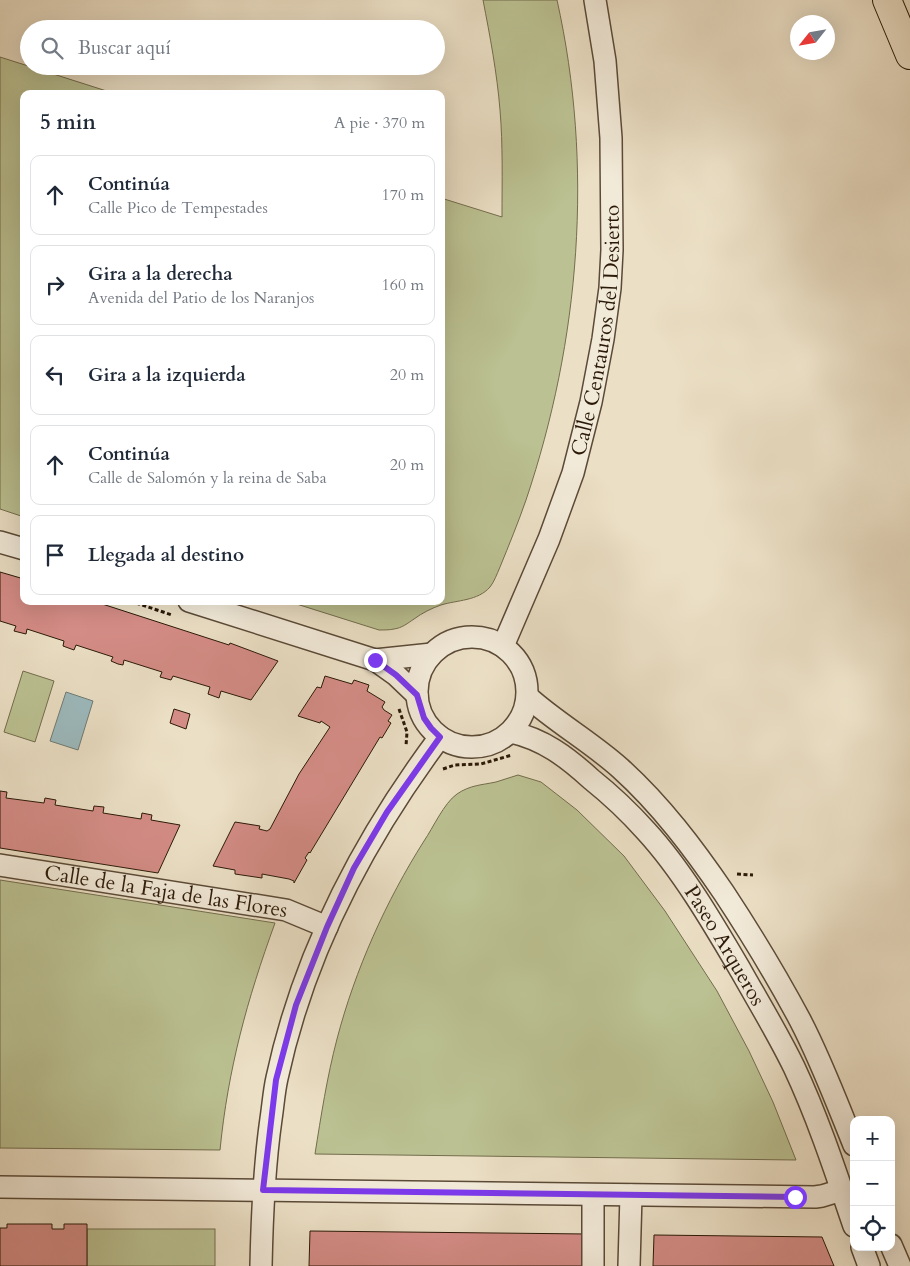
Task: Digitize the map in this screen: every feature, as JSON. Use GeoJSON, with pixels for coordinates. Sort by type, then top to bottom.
{"type":"FeatureCollection","features":[{"type":"Feature","properties":{"kind":"highway"},"geometry":{"type":"LineString","coordinates":[[887,0],[910,55]]}},
{"type":"Feature","properties":{"kind":"street","name":"Calle Centauros del Desierto"},"geometry":{"type":"LineString","coordinates":[[503,646],[549,539],[573,473],[591,402],[604,339],[612,250],[611,138],[605,61],[595,0]]}},
{"type":"Feature","properties":{"kind":"street"},"geometry":{"type":"LineString","coordinates":[[0,542],[20,548]]}},
{"type":"Feature","properties":{"kind":"street"},"geometry":{"type":"LineString","coordinates":[[182,609],[375,660],[396,675],[417,695]]}},
{"type":"Feature","properties":{"kind":"street"},"geometry":{"type":"LineString","coordinates":[[472,637],[493,641],[503,646],[516,658],[524,674],[528,697],[522,716],[511,732],[495,743],[476,748],[457,745],[440,737],[424,718],[417,695],[421,673],[432,654],[450,642],[472,637]]}},
{"type":"Feature","properties":{"kind":"street"},"geometry":{"type":"LineString","coordinates":[[375,660],[432,654]]}},
{"type":"Feature","properties":{"kind":"street","name":"Paseo Arqueros"},"geometry":{"type":"LineString","coordinates":[[528,697],[620,768],[662,810],[700,858],[747,928],[800,1021],[826,1076],[850,1135]]}},
{"type":"Feature","properties":{"kind":"street","name":"Paseo Arqueros"},"geometry":{"type":"LineString","coordinates":[[511,732],[525,735],[546,744],[580,769],[619,802],[648,832],[674,867],[716,929],[770,1022],[794,1068],[815,1116],[850,1214]]}},
{"type":"Feature","properties":{"kind":"street"},"geometry":{"type":"LineString","coordinates":[[261,1266],[263,1190],[276,1080],[296,1005],[327,927],[354,868],[410,776],[440,737]]}},
{"type":"Feature","properties":{"kind":"street","name":"Calle de la Faja de las Flores"},"geometry":{"type":"LineString","coordinates":[[0,865],[286,910],[327,927]]}},
{"type":"Feature","properties":{"kind":"street"},"geometry":{"type":"LineString","coordinates":[[0,1187],[815,1197],[842,1190]]}},
{"type":"Feature","properties":{"kind":"street"},"geometry":{"type":"LineString","coordinates":[[593,1194],[593,1266]]}},
{"type":"Feature","properties":{"kind":"street"},"geometry":{"type":"LineString","coordinates":[[629,1266],[631,1195]]}},
{"type":"Feature","properties":{"kind":"street"},"geometry":{"type":"LineString","coordinates":[[863,1251],[869,1266]]}},
{"type":"Feature","properties":{"kind":"street"},"geometry":{"type":"LineString","coordinates":[[894,1251],[900,1266]]}},
{"type":"Feature","properties":{"kind":"path"},"geometry":{"type":"LineString","coordinates":[[156,605],[182,609]]}},
{"type":"Feature","properties":{"kind":"path"},"geometry":{"type":"LineString","coordinates":[[396,703],[405,726],[406,749],[408,752]]}},
{"type":"Feature","properties":{"kind":"path"},"geometry":{"type":"LineString","coordinates":[[438,773],[451,766],[481,764],[516,754]]}},
{"type":"Feature","properties":{"kind":"green space"},"geometry":{"type":"Polygon","coordinates":[[[483,0],[557,0],[569,63],[575,126],[578,189],[576,252],[559,378],[544,439],[523,509],[497,575],[490,587],[480,595],[445,604],[445,199],[502,217],[500,110],[491,41],[483,0]]]}},
{"type":"Feature","properties":{"kind":"green space"},"geometry":{"type":"Polygon","coordinates":[[[0,57],[20,63],[20,75],[56,75],[103,90],[20,90],[20,516],[0,509],[0,57]]]}},
{"type":"Feature","properties":{"kind":"green space"},"geometry":{"type":"Polygon","coordinates":[[[300,605],[442,605],[424,613],[400,628],[379,630],[300,605]]]}},
{"type":"Feature","properties":{"kind":"green space"},"geometry":{"type":"Polygon","coordinates":[[[23,671],[54,681],[35,742],[4,732],[23,671]]]}},
{"type":"Feature","properties":{"kind":"green space"},"geometry":{"type":"Polygon","coordinates":[[[518,775],[541,782],[577,810],[624,856],[665,911],[717,991],[749,1051],[773,1102],[796,1160],[315,1154],[330,1068],[344,1013],[362,962],[397,888],[439,816],[452,798],[471,787],[518,775]]]}},
{"type":"Feature","properties":{"kind":"green space"},"geometry":{"type":"Polygon","coordinates":[[[0,880],[275,923],[247,1007],[240,1035],[228,1091],[220,1150],[0,1148],[0,880]]]}},
{"type":"Feature","properties":{"kind":"green space"},"geometry":{"type":"Polygon","coordinates":[[[87,1229],[215,1229],[215,1266],[87,1266],[87,1229]]]}},
{"type":"Feature","properties":{"kind":"water"},"geometry":{"type":"Polygon","coordinates":[[[66,692],[93,701],[78,750],[50,741],[66,692]]]}},
{"type":"Feature","properties":{"kind":"building"},"geometry":{"type":"Polygon","coordinates":[[[0,572],[20,578],[20,605],[105,605],[229,645],[230,643],[278,661],[251,700],[221,691],[219,698],[208,694],[210,687],[173,676],[171,680],[160,677],[162,672],[124,660],[123,665],[118,664],[111,661],[113,657],[76,645],[74,650],[63,646],[64,641],[27,629],[26,634],[14,631],[16,626],[0,621],[0,572]]]}},
{"type":"Feature","properties":{"kind":"building"},"geometry":{"type":"Polygon","coordinates":[[[325,676],[352,684],[354,680],[369,685],[367,691],[385,702],[382,707],[392,715],[388,721],[391,723],[382,738],[380,737],[310,853],[305,858],[307,860],[294,883],[294,881],[289,879],[262,874],[262,878],[235,874],[235,870],[213,866],[235,822],[260,826],[259,829],[267,831],[270,829],[299,774],[330,727],[321,721],[320,723],[298,716],[317,687],[321,688],[325,676]]]}},
{"type":"Feature","properties":{"kind":"building"},"geometry":{"type":"Polygon","coordinates":[[[174,709],[190,714],[186,729],[170,723],[174,709]]]}},
{"type":"Feature","properties":{"kind":"building"},"geometry":{"type":"Polygon","coordinates":[[[0,791],[7,792],[6,798],[44,803],[45,798],[56,800],[55,805],[93,811],[94,806],[104,807],[103,813],[141,819],[142,813],[152,815],[151,820],[180,825],[158,873],[0,848],[0,791]]]}},
{"type":"Feature","properties":{"kind":"building"},"geometry":{"type":"Polygon","coordinates":[[[7,1224],[52,1224],[52,1229],[64,1229],[64,1224],[87,1224],[87,1266],[0,1266],[0,1228],[7,1228],[7,1224]]]}},
{"type":"Feature","properties":{"kind":"building"},"geometry":{"type":"Polygon","coordinates":[[[310,1231],[587,1234],[587,1266],[309,1266],[310,1231]]]}},
{"type":"Feature","properties":{"kind":"building"},"geometry":{"type":"Polygon","coordinates":[[[654,1235],[822,1237],[834,1266],[653,1266],[654,1235]]]}},
{"type":"Feature","properties":{"kind":"route"},"geometry":{"type":"LineString","coordinates":[[375,660],[401,679],[417,695],[424,718],[440,737],[410,776],[354,868],[312,963],[296,1005],[276,1080],[263,1190],[795,1197]]}}]}
